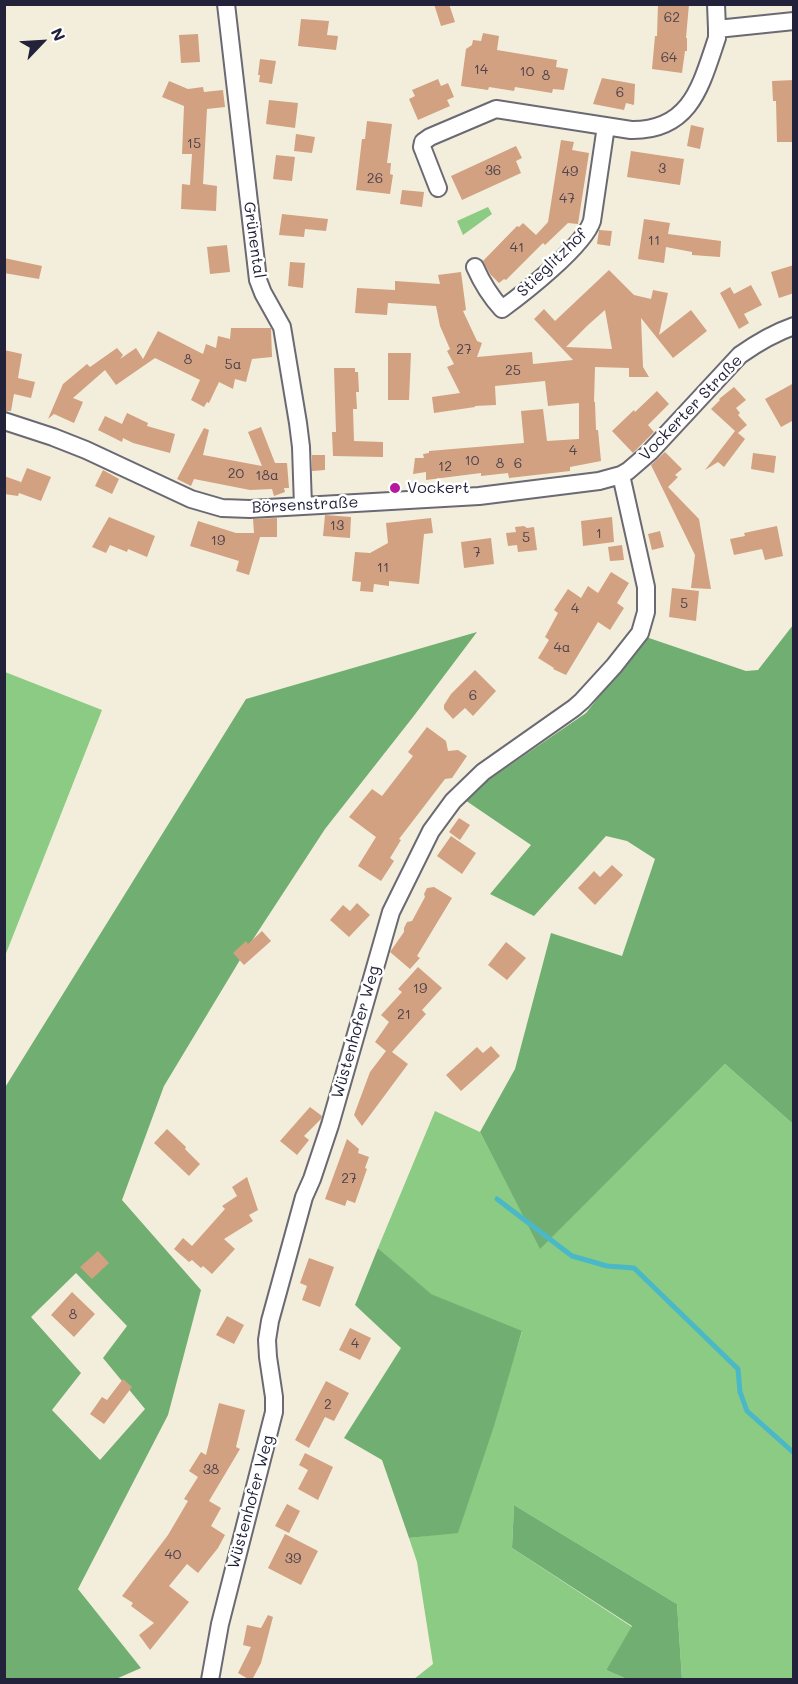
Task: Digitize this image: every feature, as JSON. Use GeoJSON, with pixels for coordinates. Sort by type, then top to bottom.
{"type":"FeatureCollection","features":[{"type":"Feature","properties":{"kind":"street","name":"Grünental"},"geometry":{"type":"LineString","coordinates":[[226,4],[258,280],[282,327],[299,431],[303,506]]}},
{"type":"Feature","properties":{"kind":"street"},"geometry":{"type":"LineString","coordinates":[[438,188],[424,152],[423,142],[487,112],[504,109],[631,130],[655,128],[670,122],[692,102],[701,86],[717,38],[716,4]]}},
{"type":"Feature","properties":{"kind":"street"},"geometry":{"type":"LineString","coordinates":[[717,29],[794,21]]}},
{"type":"Feature","properties":{"kind":"street","name":"Stieglitzhof"},"geometry":{"type":"LineString","coordinates":[[475,267],[482,283],[502,309],[530,288],[586,234],[592,221],[606,126]]}},
{"type":"Feature","properties":{"kind":"street","name":"Vockerter Straße"},"geometry":{"type":"LineString","coordinates":[[621,475],[650,452],[735,360],[757,343],[794,326]]}},
{"type":"Feature","properties":{"kind":"street","name":"Börsenstraße"},"geometry":{"type":"LineString","coordinates":[[4,421],[86,450],[191,499],[222,508],[250,509],[479,496],[598,481],[621,475]]}},
{"type":"Feature","properties":{"kind":"street","name":"Wüstenhofer Weg"},"geometry":{"type":"LineString","coordinates":[[210,1680],[220,1624],[274,1412],[267,1348],[270,1321],[304,1197],[330,1125],[391,912],[431,831],[453,801],[483,772],[574,708],[614,666],[640,633],[646,612],[646,587],[621,475]]}},
{"type":"Feature","properties":{"kind":"green space"},"geometry":{"type":"Polygon","coordinates":[[[488,207],[492,214],[463,235],[457,221],[488,207]]]}},
{"type":"Feature","properties":{"kind":"green space"},"geometry":{"type":"Polygon","coordinates":[[[793,625],[793,1124],[725,1064],[540,1249],[480,1132],[515,1069],[551,933],[622,956],[655,859],[627,841],[606,836],[534,916],[490,894],[531,845],[462,798],[586,713],[646,637],[746,671],[758,670],[793,625]]]}},
{"type":"Feature","properties":{"kind":"green space"},"geometry":{"type":"Polygon","coordinates":[[[477,632],[325,829],[246,950],[164,1086],[122,1200],[201,1290],[168,1415],[78,1589],[141,1668],[116,1679],[5,1679],[4,1089],[246,699],[477,632]],[[76,1273],[31,1317],[81,1373],[52,1410],[100,1460],[145,1409],[103,1358],[127,1326],[76,1273]]]}},
{"type":"Feature","properties":{"kind":"green space"},"geometry":{"type":"Polygon","coordinates":[[[5,672],[102,710],[5,956],[5,672]]]}},
{"type":"Feature","properties":{"kind":"green space"},"geometry":{"type":"Polygon","coordinates":[[[725,1064],[793,1124],[793,1679],[682,1679],[677,1604],[514,1505],[512,1548],[632,1627],[606,1670],[627,1679],[414,1679],[433,1664],[417,1562],[409,1538],[458,1532],[522,1332],[430,1294],[378,1248],[435,1111],[480,1132],[540,1248],[725,1064]]]}},
{"type":"Feature","properties":{"kind":"green space"},"geometry":{"type":"Polygon","coordinates":[[[378,1248],[431,1294],[522,1331],[494,1426],[458,1533],[409,1538],[382,1460],[344,1438],[401,1348],[355,1305],[378,1248]]]}},
{"type":"Feature","properties":{"kind":"green space"},"geometry":{"type":"Polygon","coordinates":[[[514,1505],[677,1604],[682,1679],[627,1679],[606,1670],[632,1626],[512,1548],[514,1505]]]}},
{"type":"Feature","properties":{"kind":"building"},"geometry":{"type":"Polygon","coordinates":[[[434,4],[449,4],[455,22],[441,26],[434,4]]]}},
{"type":"Feature","properties":{"kind":"building"},"geometry":{"type":"Polygon","coordinates":[[[658,4],[689,4],[687,51],[685,51],[682,73],[652,69],[655,36],[657,36],[658,4]]]}},
{"type":"Feature","properties":{"kind":"building"},"geometry":{"type":"Polygon","coordinates":[[[301,19],[329,21],[327,35],[338,36],[336,50],[298,46],[301,19]]]}},
{"type":"Feature","properties":{"kind":"building"},"geometry":{"type":"Polygon","coordinates":[[[483,33],[499,36],[497,50],[557,60],[556,67],[568,69],[564,90],[553,89],[552,93],[515,87],[514,91],[461,86],[466,49],[472,45],[473,40],[481,41],[483,33]]]}},
{"type":"Feature","properties":{"kind":"building"},"geometry":{"type":"Polygon","coordinates":[[[198,34],[200,62],[181,63],[179,35],[198,34]]]}},
{"type":"Feature","properties":{"kind":"building"},"geometry":{"type":"Polygon","coordinates":[[[260,59],[276,61],[272,84],[259,82],[260,59]]]}},
{"type":"Feature","properties":{"kind":"building"},"geometry":{"type":"Polygon","coordinates":[[[602,78],[635,84],[634,105],[626,103],[624,110],[593,104],[602,78]]]}},
{"type":"Feature","properties":{"kind":"building"},"geometry":{"type":"Polygon","coordinates":[[[438,79],[441,86],[448,83],[454,97],[447,100],[450,106],[418,120],[409,99],[415,96],[412,90],[438,79]]]}},
{"type":"Feature","properties":{"kind":"building"},"geometry":{"type":"Polygon","coordinates":[[[794,80],[794,142],[777,142],[776,101],[773,101],[772,81],[794,80]]]}},
{"type":"Feature","properties":{"kind":"building"},"geometry":{"type":"Polygon","coordinates":[[[169,81],[188,89],[203,87],[204,92],[223,90],[225,107],[207,109],[203,184],[217,186],[216,211],[181,209],[182,184],[190,185],[192,154],[182,154],[184,106],[162,97],[169,81]]]}},
{"type":"Feature","properties":{"kind":"building"},"geometry":{"type":"Polygon","coordinates":[[[269,100],[298,103],[295,128],[266,124],[269,100]]]}},
{"type":"Feature","properties":{"kind":"building"},"geometry":{"type":"Polygon","coordinates":[[[367,121],[392,124],[387,163],[391,163],[390,174],[393,175],[390,194],[356,190],[362,139],[365,139],[367,121]]]}},
{"type":"Feature","properties":{"kind":"building"},"geometry":{"type":"Polygon","coordinates":[[[691,125],[704,128],[700,149],[687,146],[691,125]]]}},
{"type":"Feature","properties":{"kind":"building"},"geometry":{"type":"Polygon","coordinates":[[[296,134],[315,137],[312,153],[294,151],[296,134]]]}},
{"type":"Feature","properties":{"kind":"building"},"geometry":{"type":"Polygon","coordinates":[[[561,140],[574,142],[572,150],[589,153],[578,224],[568,223],[545,245],[543,243],[506,280],[499,283],[490,274],[483,261],[517,226],[523,223],[536,235],[548,222],[561,140]]]}},
{"type":"Feature","properties":{"kind":"building"},"geometry":{"type":"Polygon","coordinates":[[[516,146],[522,158],[516,161],[521,173],[462,200],[451,176],[516,146]]]}},
{"type":"Feature","properties":{"kind":"building"},"geometry":{"type":"Polygon","coordinates":[[[631,151],[684,159],[680,185],[627,177],[631,151]]]}},
{"type":"Feature","properties":{"kind":"building"},"geometry":{"type":"Polygon","coordinates":[[[276,155],[295,157],[292,181],[273,179],[276,155]]]}},
{"type":"Feature","properties":{"kind":"building"},"geometry":{"type":"Polygon","coordinates":[[[402,190],[424,192],[422,207],[400,204],[402,190]]]}},
{"type":"Feature","properties":{"kind":"building"},"geometry":{"type":"Polygon","coordinates":[[[282,214],[328,219],[326,231],[305,229],[304,237],[279,235],[282,214]]]}},
{"type":"Feature","properties":{"kind":"building"},"geometry":{"type":"Polygon","coordinates":[[[644,219],[670,223],[668,234],[721,241],[720,257],[692,255],[692,252],[666,247],[664,263],[638,259],[644,219]]]}},
{"type":"Feature","properties":{"kind":"building"},"geometry":{"type":"Polygon","coordinates":[[[599,230],[612,231],[610,246],[597,244],[599,230]]]}},
{"type":"Feature","properties":{"kind":"building"},"geometry":{"type":"Polygon","coordinates":[[[227,245],[230,272],[210,274],[207,247],[227,245]]]}},
{"type":"Feature","properties":{"kind":"building"},"geometry":{"type":"Polygon","coordinates":[[[4,258],[42,266],[39,279],[4,273],[4,258]]]}},
{"type":"Feature","properties":{"kind":"building"},"geometry":{"type":"Polygon","coordinates":[[[290,262],[305,263],[303,288],[288,286],[290,262]]]}},
{"type":"Feature","properties":{"kind":"building"},"geometry":{"type":"Polygon","coordinates":[[[794,265],[794,293],[779,298],[771,272],[794,265]]]}},
{"type":"Feature","properties":{"kind":"building"},"geometry":{"type":"Polygon","coordinates":[[[609,270],[634,295],[651,299],[653,290],[668,293],[659,335],[691,310],[707,331],[673,358],[641,318],[643,367],[649,377],[629,377],[629,368],[595,367],[594,402],[601,461],[570,467],[570,471],[509,478],[508,473],[481,476],[481,473],[426,480],[426,472],[413,474],[415,458],[424,458],[423,454],[429,451],[524,443],[521,411],[543,409],[547,441],[579,439],[579,403],[548,406],[545,381],[495,386],[496,405],[434,413],[432,397],[460,393],[447,367],[454,364],[447,351],[450,349],[440,326],[436,306],[388,303],[387,315],[355,313],[357,288],[395,290],[395,281],[440,284],[438,275],[461,272],[466,310],[463,311],[477,341],[482,343],[477,357],[532,352],[533,364],[573,360],[534,319],[544,309],[555,321],[609,270]],[[605,310],[566,347],[612,349],[605,310]]]}},
{"type":"Feature","properties":{"kind":"building"},"geometry":{"type":"Polygon","coordinates":[[[751,285],[762,305],[744,314],[749,323],[739,329],[720,293],[730,287],[734,294],[751,285]]]}},
{"type":"Feature","properties":{"kind":"building"},"geometry":{"type":"Polygon","coordinates":[[[231,328],[271,328],[272,357],[252,359],[246,382],[235,379],[233,389],[219,382],[209,403],[207,402],[204,407],[191,400],[200,380],[155,358],[116,385],[105,370],[73,398],[83,402],[74,423],[54,414],[48,419],[63,384],[87,364],[90,367],[117,348],[123,355],[120,359],[136,348],[143,359],[158,331],[203,354],[206,344],[216,348],[218,336],[230,339],[231,328]]]}},
{"type":"Feature","properties":{"kind":"building"},"geometry":{"type":"Polygon","coordinates":[[[4,350],[22,354],[18,378],[35,382],[31,398],[14,394],[11,411],[4,411],[4,350]]]}},
{"type":"Feature","properties":{"kind":"building"},"geometry":{"type":"Polygon","coordinates":[[[388,353],[411,353],[409,400],[388,400],[388,353]]]}},
{"type":"Feature","properties":{"kind":"building"},"geometry":{"type":"Polygon","coordinates":[[[334,368],[355,368],[355,372],[358,372],[357,409],[353,409],[354,441],[383,442],[383,457],[333,456],[332,432],[336,432],[334,368]]]}},
{"type":"Feature","properties":{"kind":"building"},"geometry":{"type":"Polygon","coordinates":[[[794,383],[794,420],[781,427],[765,399],[794,383]]]}},
{"type":"Feature","properties":{"kind":"building"},"geometry":{"type":"Polygon","coordinates":[[[734,387],[746,400],[736,408],[740,413],[738,415],[747,425],[738,433],[745,439],[724,467],[718,462],[705,470],[735,431],[711,409],[734,387]]]}},
{"type":"Feature","properties":{"kind":"building"},"geometry":{"type":"Polygon","coordinates":[[[657,391],[669,404],[648,425],[654,432],[633,453],[612,431],[657,391]]]}},
{"type":"Feature","properties":{"kind":"building"},"geometry":{"type":"Polygon","coordinates":[[[127,413],[148,423],[147,426],[175,434],[170,453],[123,438],[122,442],[98,430],[105,416],[122,424],[127,413]]]}},
{"type":"Feature","properties":{"kind":"building"},"geometry":{"type":"Polygon","coordinates":[[[261,427],[275,463],[287,463],[289,488],[284,488],[285,492],[274,496],[272,489],[250,490],[194,479],[191,486],[177,479],[204,428],[209,430],[203,455],[262,466],[248,432],[261,427]]]}},
{"type":"Feature","properties":{"kind":"building"},"geometry":{"type":"Polygon","coordinates":[[[665,452],[682,469],[675,475],[678,477],[668,487],[699,519],[711,589],[691,588],[695,555],[651,465],[665,452]]]}},
{"type":"Feature","properties":{"kind":"building"},"geometry":{"type":"Polygon","coordinates":[[[753,453],[776,456],[774,473],[751,469],[753,453]]]}},
{"type":"Feature","properties":{"kind":"building"},"geometry":{"type":"Polygon","coordinates":[[[312,455],[325,455],[325,470],[312,471],[312,455]]]}},
{"type":"Feature","properties":{"kind":"building"},"geometry":{"type":"Polygon","coordinates":[[[27,468],[51,477],[41,501],[19,493],[18,496],[4,494],[4,476],[21,482],[20,485],[27,468]]]}},
{"type":"Feature","properties":{"kind":"building"},"geometry":{"type":"Polygon","coordinates":[[[103,470],[119,479],[112,494],[95,486],[103,470]]]}},
{"type":"Feature","properties":{"kind":"building"},"geometry":{"type":"Polygon","coordinates":[[[325,515],[351,517],[350,538],[323,536],[325,515]]]}},
{"type":"Feature","properties":{"kind":"building"},"geometry":{"type":"Polygon","coordinates":[[[109,517],[155,536],[147,557],[110,545],[106,553],[92,547],[109,517]]]}},
{"type":"Feature","properties":{"kind":"building"},"geometry":{"type":"Polygon","coordinates":[[[612,517],[614,542],[583,546],[581,521],[612,517]]]}},
{"type":"Feature","properties":{"kind":"building"},"geometry":{"type":"Polygon","coordinates":[[[277,518],[277,537],[260,537],[249,575],[236,571],[239,561],[190,546],[198,521],[236,533],[254,533],[253,519],[277,518]]]}},
{"type":"Feature","properties":{"kind":"building"},"geometry":{"type":"Polygon","coordinates":[[[431,518],[433,533],[424,534],[419,584],[389,581],[389,586],[374,584],[373,592],[360,591],[361,582],[352,581],[355,552],[370,553],[388,543],[386,523],[431,518]]]}},
{"type":"Feature","properties":{"kind":"building"},"geometry":{"type":"Polygon","coordinates":[[[777,526],[783,556],[765,560],[762,549],[734,555],[730,539],[745,536],[744,533],[777,526]]]}},
{"type":"Feature","properties":{"kind":"building"},"geometry":{"type":"Polygon","coordinates":[[[515,527],[534,527],[537,550],[518,552],[517,545],[508,546],[506,533],[516,532],[515,527]]]}},
{"type":"Feature","properties":{"kind":"building"},"geometry":{"type":"Polygon","coordinates":[[[660,531],[664,547],[652,550],[648,534],[660,531]]]}},
{"type":"Feature","properties":{"kind":"building"},"geometry":{"type":"Polygon","coordinates":[[[491,538],[494,564],[464,568],[461,542],[491,538]]]}},
{"type":"Feature","properties":{"kind":"building"},"geometry":{"type":"Polygon","coordinates":[[[622,545],[624,560],[610,561],[608,547],[622,545]]]}},
{"type":"Feature","properties":{"kind":"building"},"geometry":{"type":"Polygon","coordinates":[[[611,572],[629,583],[617,603],[624,608],[610,630],[598,622],[566,675],[553,669],[538,658],[549,640],[545,637],[558,613],[554,610],[568,589],[581,598],[588,586],[598,593],[611,572]]]}},
{"type":"Feature","properties":{"kind":"building"},"geometry":{"type":"Polygon","coordinates":[[[672,588],[699,591],[696,621],[669,617],[672,588]]]}},
{"type":"Feature","properties":{"kind":"building"},"geometry":{"type":"Polygon","coordinates":[[[475,670],[496,691],[473,716],[465,708],[453,719],[444,709],[444,705],[451,694],[475,670]]]}},
{"type":"Feature","properties":{"kind":"building"},"geometry":{"type":"Polygon","coordinates":[[[427,727],[446,741],[448,751],[458,750],[467,756],[452,778],[445,779],[399,839],[401,840],[390,858],[394,861],[381,881],[358,866],[376,837],[349,817],[372,789],[382,796],[413,756],[408,752],[427,727]]]}},
{"type":"Feature","properties":{"kind":"building"},"geometry":{"type":"Polygon","coordinates":[[[459,818],[470,825],[460,840],[449,832],[459,818]]]}},
{"type":"Feature","properties":{"kind":"building"},"geometry":{"type":"Polygon","coordinates":[[[451,836],[476,853],[462,874],[437,856],[451,836]]]}},
{"type":"Feature","properties":{"kind":"building"},"geometry":{"type":"Polygon","coordinates":[[[612,865],[623,875],[595,905],[578,888],[594,871],[600,877],[612,865]]]}},
{"type":"Feature","properties":{"kind":"building"},"geometry":{"type":"Polygon","coordinates":[[[434,887],[452,898],[417,956],[420,958],[410,969],[390,952],[404,932],[407,922],[412,921],[425,897],[427,888],[434,887]]]}},
{"type":"Feature","properties":{"kind":"building"},"geometry":{"type":"Polygon","coordinates":[[[357,903],[370,915],[349,937],[330,920],[343,905],[350,911],[357,903]]]}},
{"type":"Feature","properties":{"kind":"building"},"geometry":{"type":"Polygon","coordinates":[[[262,931],[271,941],[244,965],[233,953],[246,941],[248,944],[262,931]]]}},
{"type":"Feature","properties":{"kind":"building"},"geometry":{"type":"Polygon","coordinates":[[[506,942],[526,958],[507,980],[488,965],[506,942]]]}},
{"type":"Feature","properties":{"kind":"building"},"geometry":{"type":"Polygon","coordinates":[[[418,967],[442,988],[422,1010],[426,1014],[392,1052],[408,1064],[362,1126],[354,1115],[370,1072],[386,1051],[375,1042],[389,1022],[381,1015],[402,992],[398,989],[418,967]]]}},
{"type":"Feature","properties":{"kind":"building"},"geometry":{"type":"Polygon","coordinates":[[[491,1046],[500,1056],[461,1091],[446,1075],[477,1047],[483,1053],[491,1046]]]}},
{"type":"Feature","properties":{"kind":"building"},"geometry":{"type":"Polygon","coordinates":[[[310,1107],[322,1116],[304,1136],[309,1140],[297,1155],[280,1141],[310,1107]]]}},
{"type":"Feature","properties":{"kind":"building"},"geometry":{"type":"Polygon","coordinates":[[[167,1129],[200,1164],[189,1176],[154,1143],[167,1129]]]}},
{"type":"Feature","properties":{"kind":"building"},"geometry":{"type":"Polygon","coordinates":[[[347,1139],[359,1149],[358,1153],[369,1157],[355,1203],[347,1200],[345,1206],[325,1199],[347,1139]]]}},
{"type":"Feature","properties":{"kind":"building"},"geometry":{"type":"Polygon","coordinates":[[[247,1177],[258,1210],[249,1215],[253,1221],[224,1239],[235,1249],[212,1274],[192,1260],[189,1262],[174,1249],[183,1238],[192,1246],[225,1209],[222,1206],[237,1196],[232,1187],[247,1177]]]}},
{"type":"Feature","properties":{"kind":"building"},"geometry":{"type":"Polygon","coordinates":[[[98,1251],[109,1263],[92,1279],[80,1267],[98,1251]]]}},
{"type":"Feature","properties":{"kind":"building"},"geometry":{"type":"Polygon","coordinates":[[[309,1258],[334,1267],[320,1307],[302,1300],[307,1286],[300,1283],[309,1258]]]}},
{"type":"Feature","properties":{"kind":"building"},"geometry":{"type":"Polygon","coordinates":[[[72,1292],[95,1314],[74,1337],[51,1315],[72,1292]]]}},
{"type":"Feature","properties":{"kind":"building"},"geometry":{"type":"Polygon","coordinates":[[[227,1316],[244,1325],[234,1344],[216,1335],[227,1316]]]}},
{"type":"Feature","properties":{"kind":"building"},"geometry":{"type":"Polygon","coordinates":[[[350,1328],[371,1338],[360,1360],[339,1350],[350,1328]]]}},
{"type":"Feature","properties":{"kind":"building"},"geometry":{"type":"Polygon","coordinates":[[[123,1379],[132,1387],[104,1424],[90,1414],[102,1397],[107,1400],[123,1379]]]}},
{"type":"Feature","properties":{"kind":"building"},"geometry":{"type":"Polygon","coordinates":[[[326,1381],[349,1393],[334,1421],[325,1417],[309,1448],[295,1440],[326,1381]]]}},
{"type":"Feature","properties":{"kind":"building"},"geometry":{"type":"Polygon","coordinates":[[[219,1403],[245,1410],[236,1447],[240,1449],[209,1501],[221,1508],[211,1526],[225,1535],[218,1548],[198,1573],[187,1564],[169,1586],[189,1602],[150,1650],[139,1635],[154,1623],[131,1606],[133,1603],[122,1596],[168,1535],[188,1501],[184,1499],[198,1477],[189,1471],[201,1452],[206,1455],[219,1403]]]}},
{"type":"Feature","properties":{"kind":"building"},"geometry":{"type":"Polygon","coordinates":[[[305,1453],[333,1467],[318,1500],[298,1489],[308,1470],[299,1465],[305,1453]]]}},
{"type":"Feature","properties":{"kind":"building"},"geometry":{"type":"Polygon","coordinates":[[[287,1504],[300,1511],[289,1533],[275,1526],[287,1504]]]}},
{"type":"Feature","properties":{"kind":"building"},"geometry":{"type":"Polygon","coordinates":[[[285,1534],[318,1551],[301,1585],[268,1568],[285,1534]]]}},
{"type":"Feature","properties":{"kind":"building"},"geometry":{"type":"Polygon","coordinates":[[[268,1615],[273,1617],[261,1663],[250,1680],[238,1673],[251,1647],[243,1645],[247,1625],[261,1628],[268,1615]]]}},
{"type":"Feature","properties":{"kind":"waterway"},"geometry":{"type":"LineString","coordinates":[[497,1199],[572,1256],[607,1266],[634,1268],[738,1369],[740,1392],[747,1411],[794,1453]]}},
{"type":"Feature","properties":{"kind":"place","name":"Vockert"},"geometry":{"type":"Point","coordinates":[395,488]}}]}
